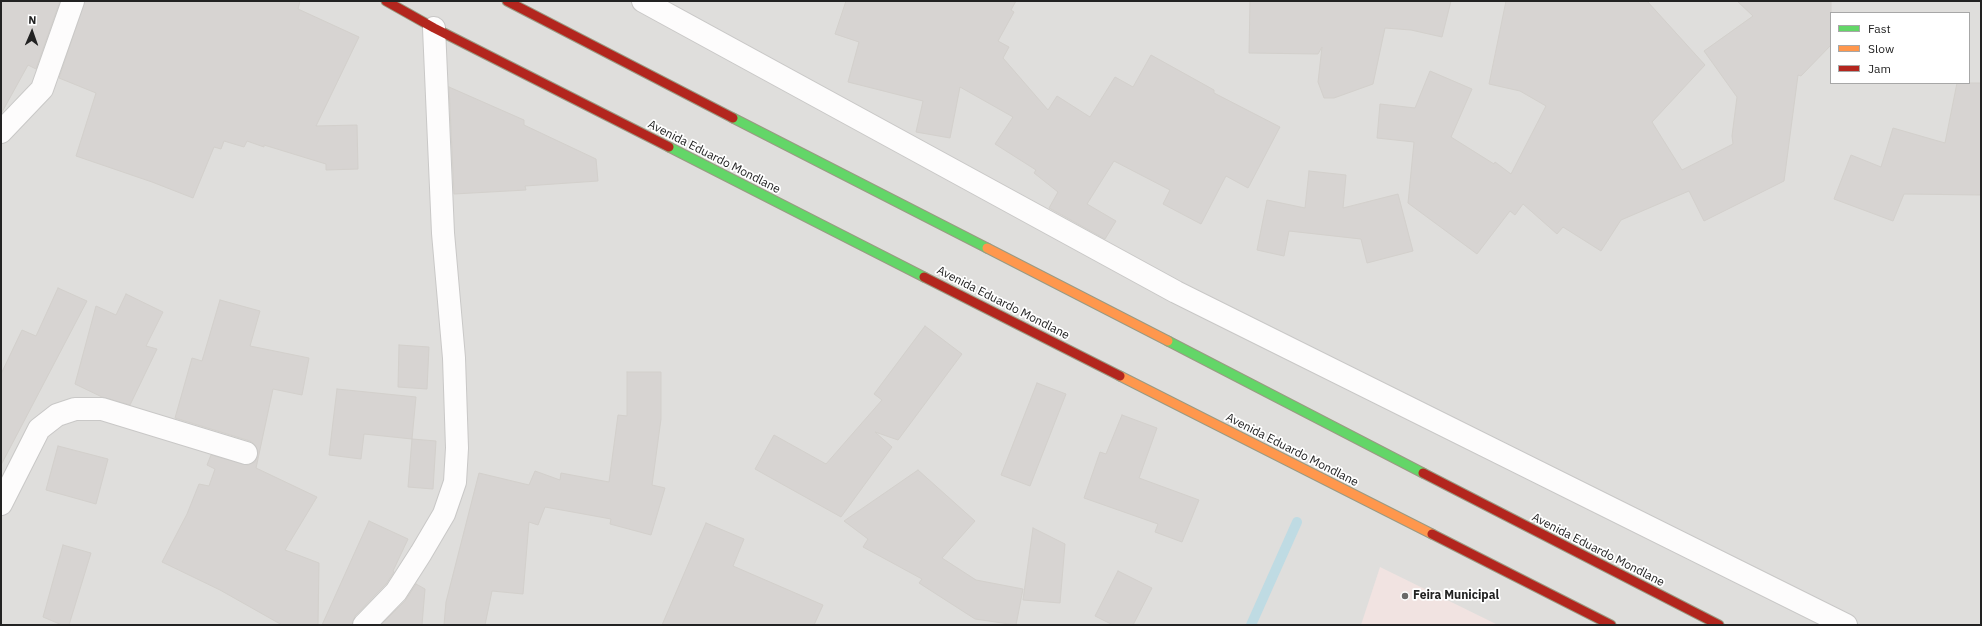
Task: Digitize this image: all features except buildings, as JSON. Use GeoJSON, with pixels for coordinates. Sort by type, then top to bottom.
{"type":"FeatureCollection","features":[{"type":"Feature","properties":{"kind":"main road","name":"Avenida Eduardo Mondlane"},"geometry":{"type":"LineString","coordinates":[[386,1],[434,28],[1611,625]]}},
{"type":"Feature","properties":{"kind":"main road","name":"Avenida Eduardo Mondlane"},"geometry":{"type":"LineString","coordinates":[[507,1],[1719,625]]}},
{"type":"Feature","properties":{"kind":"street"},"geometry":{"type":"LineString","coordinates":[[1,132],[42,89],[73,1]]}},
{"type":"Feature","properties":{"kind":"street"},"geometry":{"type":"LineString","coordinates":[[644,1],[1176,292],[1846,625]]}},
{"type":"Feature","properties":{"kind":"street"},"geometry":{"type":"LineString","coordinates":[[364,625],[396,592],[422,554],[444,514],[455,482],[457,448],[454,358],[443,234],[434,28]]}},
{"type":"Feature","properties":{"kind":"street"},"geometry":{"type":"LineString","coordinates":[[1,504],[38,429],[57,415],[75,409],[102,408],[246,453]]}},
{"type":"Feature","properties":{"kind":"shaded area"},"geometry":{"type":"Polygon","coordinates":[[[1,1],[1981,1],[1981,625],[1,625],[1,1]]]}},
{"type":"Feature","properties":{"kind":"shaded area","name":"Feira Municipal"},"geometry":{"type":"Polygon","coordinates":[[[1380,567],[1498,625],[1361,625],[1380,567]]]}},
{"type":"Feature","properties":{"kind":"waterway"},"geometry":{"type":"LineString","coordinates":[[1251,625],[1297,522]]}},
{"type":"Feature","properties":{"kind":"traffic: fast"},"geometry":{"type":"LineString","coordinates":[[733,118],[987,248]]}},
{"type":"Feature","properties":{"kind":"traffic: fast"},"geometry":{"type":"LineString","coordinates":[[669,147],[924,277]]}},
{"type":"Feature","properties":{"kind":"traffic: fast"},"geometry":{"type":"LineString","coordinates":[[1168,341],[1423,473]]}},
{"type":"Feature","properties":{"kind":"traffic: slow"},"geometry":{"type":"LineString","coordinates":[[987,248],[1168,341]]}},
{"type":"Feature","properties":{"kind":"traffic: slow"},"geometry":{"type":"LineString","coordinates":[[1120,376],[1432,534]]}},
{"type":"Feature","properties":{"kind":"traffic: jam"},"geometry":{"type":"LineString","coordinates":[[386,1],[434,28],[669,147]]}},
{"type":"Feature","properties":{"kind":"traffic: jam"},"geometry":{"type":"LineString","coordinates":[[507,1],[733,118]]}},
{"type":"Feature","properties":{"kind":"traffic: jam"},"geometry":{"type":"LineString","coordinates":[[924,277],[1120,376]]}},
{"type":"Feature","properties":{"kind":"traffic: jam"},"geometry":{"type":"LineString","coordinates":[[1423,473],[1719,625]]}},
{"type":"Feature","properties":{"kind":"traffic: jam"},"geometry":{"type":"LineString","coordinates":[[1432,534],[1611,625]]}},
{"type":"Feature","properties":{"kind":"place","name":"Feira Municipal"},"geometry":{"type":"Point","coordinates":[1405,596]}}]}
